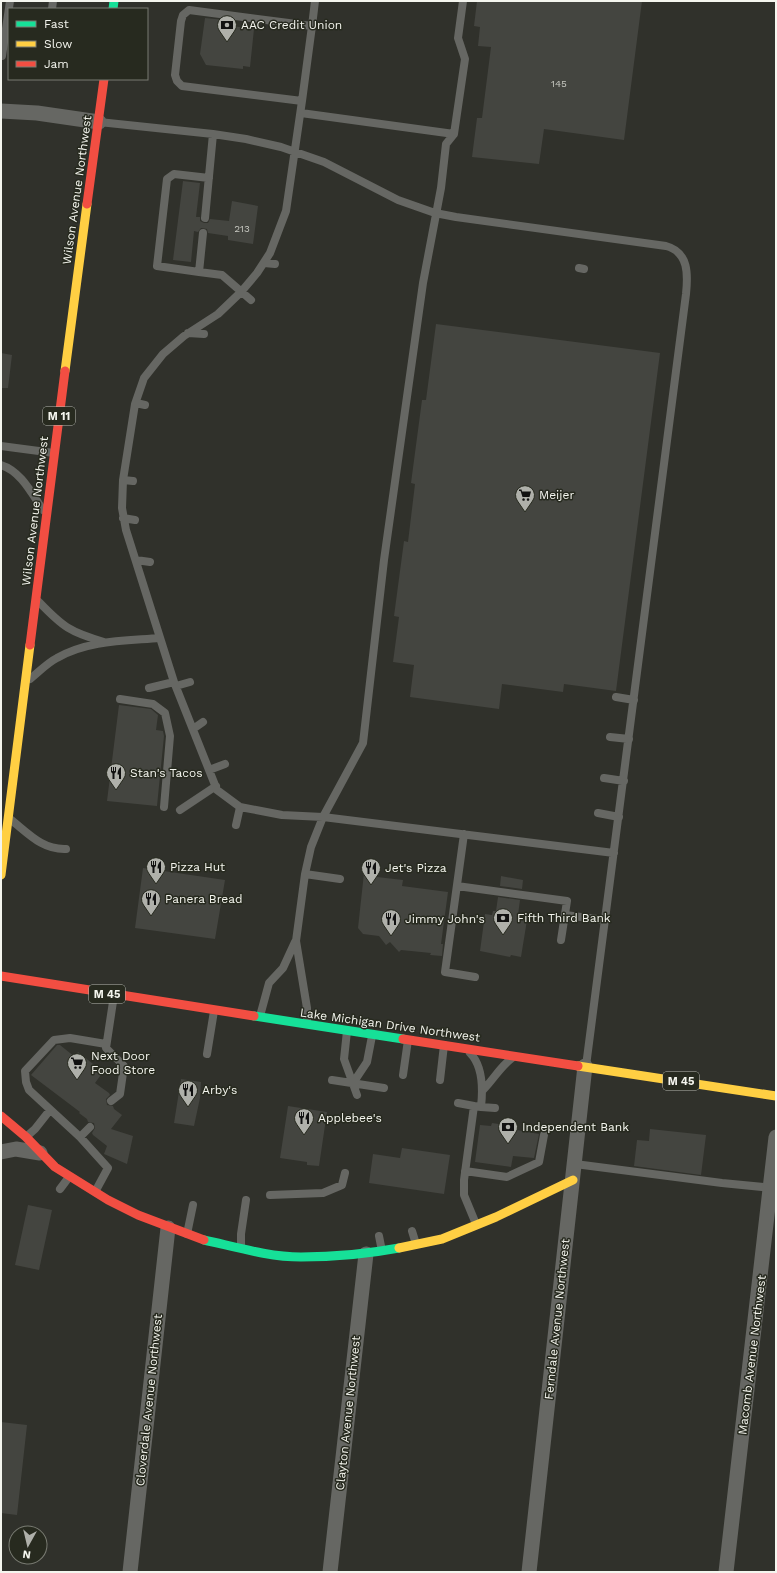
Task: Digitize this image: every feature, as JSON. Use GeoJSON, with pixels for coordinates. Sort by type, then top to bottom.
{"type":"FeatureCollection","features":[{"type":"Feature","properties":{"kind":"main road","name":"Wilson Avenue Northwest"},"geometry":{"type":"LineString","coordinates":[[1,875],[46,515],[104,80]]}},
{"type":"Feature","properties":{"kind":"main road","name":"Lake Michigan Drive Northwest"},"geometry":{"type":"LineString","coordinates":[[1,976],[214,1011],[260,1016],[307,1025],[776,1096]]}},
{"type":"Feature","properties":{"kind":"main road"},"geometry":{"type":"LineString","coordinates":[[1,1116],[26,1137],[55,1167],[95,1192],[138,1215],[198,1239],[240,1248],[300,1257],[382,1252],[442,1239],[496,1217],[573,1180]]}},
{"type":"Feature","properties":{"kind":"street"},"geometry":{"type":"LineString","coordinates":[[1,111],[37,113],[98,122]]}},
{"type":"Feature","properties":{"kind":"street","name":"Ferndale Avenue Northwest"},"geometry":{"type":"LineString","coordinates":[[529,1572],[585,1066]]}},
{"type":"Feature","properties":{"kind":"street","name":"Macomb Avenue Northwest"},"geometry":{"type":"LineString","coordinates":[[726,1572],[773,1188],[776,1137]]}},
{"type":"Feature","properties":{"kind":"street"},"geometry":{"type":"LineString","coordinates":[[1,1152],[16,1150],[40,1153]]}},
{"type":"Feature","properties":{"kind":"street","name":"Cloverdale Avenue Northwest"},"geometry":{"type":"LineString","coordinates":[[130,1572],[168,1228]]}},
{"type":"Feature","properties":{"kind":"street","name":"Clayton Avenue Northwest"},"geometry":{"type":"LineString","coordinates":[[330,1572],[366,1254]]}},
{"type":"Feature","properties":{"kind":"lane"},"geometry":{"type":"LineString","coordinates":[[315,1],[301,113],[286,211],[281,227],[264,263],[242,292],[218,314],[188,333],[163,354],[157,366],[144,378],[136,403],[123,480],[123,518],[175,684],[218,790],[240,807],[282,815],[323,817],[614,853]]}},
{"type":"Feature","properties":{"kind":"lane"},"geometry":{"type":"LineString","coordinates":[[260,1016],[268,983],[283,968],[296,941],[311,847],[323,817],[363,743],[390,516],[422,290],[440,188],[446,144],[454,134],[465,59],[458,38],[463,1]]}},
{"type":"Feature","properties":{"kind":"lane"},"geometry":{"type":"LineString","coordinates":[[302,101],[182,86],[177,81],[174,74],[181,21],[183,15],[189,10],[312,26]]}},
{"type":"Feature","properties":{"kind":"lane"},"geometry":{"type":"LineString","coordinates":[[4,56],[8,19]]}},
{"type":"Feature","properties":{"kind":"lane"},"geometry":{"type":"LineString","coordinates":[[301,113],[454,134]]}},
{"type":"Feature","properties":{"kind":"lane"},"geometry":{"type":"LineString","coordinates":[[98,122],[213,134],[263,142],[295,151],[324,162],[392,197],[435,212],[468,220],[666,246],[678,251],[684,260],[687,274],[686,294],[624,781],[585,1066]]}},
{"type":"Feature","properties":{"kind":"lane"},"geometry":{"type":"LineString","coordinates":[[205,218],[213,134]]}},
{"type":"Feature","properties":{"kind":"lane"},"geometry":{"type":"LineString","coordinates":[[209,178],[174,174],[167,179],[157,266],[222,275],[251,300]]}},
{"type":"Feature","properties":{"kind":"lane"},"geometry":{"type":"LineString","coordinates":[[281,227],[290,228]]}},
{"type":"Feature","properties":{"kind":"lane"},"geometry":{"type":"LineString","coordinates":[[199,272],[203,232]]}},
{"type":"Feature","properties":{"kind":"lane"},"geometry":{"type":"LineString","coordinates":[[264,263],[275,264]]}},
{"type":"Feature","properties":{"kind":"lane"},"geometry":{"type":"LineString","coordinates":[[188,333],[204,334]]}},
{"type":"Feature","properties":{"kind":"lane"},"geometry":{"type":"LineString","coordinates":[[136,403],[145,405]]}},
{"type":"Feature","properties":{"kind":"lane"},"geometry":{"type":"LineString","coordinates":[[130,442],[139,443]]}},
{"type":"Feature","properties":{"kind":"lane"},"geometry":{"type":"LineString","coordinates":[[1,446],[55,453]]}},
{"type":"Feature","properties":{"kind":"lane"},"geometry":{"type":"LineString","coordinates":[[1,465],[13,470],[19,475],[46,515]]}},
{"type":"Feature","properties":{"kind":"lane"},"geometry":{"type":"LineString","coordinates":[[123,480],[133,481]]}},
{"type":"Feature","properties":{"kind":"lane"},"geometry":{"type":"LineString","coordinates":[[123,518],[135,520]]}},
{"type":"Feature","properties":{"kind":"lane"},"geometry":{"type":"LineString","coordinates":[[136,560],[150,562]]}},
{"type":"Feature","properties":{"kind":"lane"},"geometry":{"type":"LineString","coordinates":[[36,599],[67,628],[80,635],[105,642]]}},
{"type":"Feature","properties":{"kind":"lane"},"geometry":{"type":"LineString","coordinates":[[26,682],[51,661],[64,654],[105,642],[160,638]]}},
{"type":"Feature","properties":{"kind":"lane"},"geometry":{"type":"LineString","coordinates":[[149,688],[190,682]]}},
{"type":"Feature","properties":{"kind":"lane"},"geometry":{"type":"LineString","coordinates":[[616,697],[634,700]]}},
{"type":"Feature","properties":{"kind":"lane"},"geometry":{"type":"LineString","coordinates":[[120,699],[153,704],[165,713],[170,736],[164,807]]}},
{"type":"Feature","properties":{"kind":"lane"},"geometry":{"type":"LineString","coordinates":[[193,729],[203,722]]}},
{"type":"Feature","properties":{"kind":"lane"},"geometry":{"type":"LineString","coordinates":[[610,737],[629,739]]}},
{"type":"Feature","properties":{"kind":"lane"},"geometry":{"type":"LineString","coordinates":[[209,770],[225,764]]}},
{"type":"Feature","properties":{"kind":"lane"},"geometry":{"type":"LineString","coordinates":[[604,778],[624,781]]}},
{"type":"Feature","properties":{"kind":"lane"},"geometry":{"type":"LineString","coordinates":[[180,810],[216,786]]}},
{"type":"Feature","properties":{"kind":"lane"},"geometry":{"type":"LineString","coordinates":[[236,825],[240,807]]}},
{"type":"Feature","properties":{"kind":"lane"},"geometry":{"type":"LineString","coordinates":[[598,814],[619,817]]}},
{"type":"Feature","properties":{"kind":"lane"},"geometry":{"type":"LineString","coordinates":[[9,818],[42,844],[52,848],[66,849]]}},
{"type":"Feature","properties":{"kind":"lane"},"geometry":{"type":"LineString","coordinates":[[464,834],[454,876],[457,886],[443,973],[475,977]]}},
{"type":"Feature","properties":{"kind":"lane"},"geometry":{"type":"LineString","coordinates":[[306,874],[340,879]]}},
{"type":"Feature","properties":{"kind":"lane"},"geometry":{"type":"LineString","coordinates":[[457,886],[567,901],[561,940]]}},
{"type":"Feature","properties":{"kind":"lane"},"geometry":{"type":"LineString","coordinates":[[565,915],[605,920]]}},
{"type":"Feature","properties":{"kind":"lane"},"geometry":{"type":"LineString","coordinates":[[296,941],[307,1008],[307,1025]]}},
{"type":"Feature","properties":{"kind":"lane"},"geometry":{"type":"LineString","coordinates":[[111,1101],[120,1094],[124,1066],[106,1048],[114,995]]}},
{"type":"Feature","properties":{"kind":"lane"},"geometry":{"type":"LineString","coordinates":[[207,1054],[214,1011]]}},
{"type":"Feature","properties":{"kind":"lane"},"geometry":{"type":"LineString","coordinates":[[347,1031],[344,1059],[357,1095]]}},
{"type":"Feature","properties":{"kind":"lane"},"geometry":{"type":"LineString","coordinates":[[353,1083],[367,1062],[372,1035]]}},
{"type":"Feature","properties":{"kind":"lane"},"geometry":{"type":"LineString","coordinates":[[95,1192],[108,1168],[80,1137],[29,1090],[26,1082],[25,1071],[54,1040],[70,1038],[106,1044]]}},
{"type":"Feature","properties":{"kind":"lane"},"geometry":{"type":"LineString","coordinates":[[403,1075],[408,1040]]}},
{"type":"Feature","properties":{"kind":"lane"},"geometry":{"type":"LineString","coordinates":[[440,1080],[444,1045]]}},
{"type":"Feature","properties":{"kind":"lane"},"geometry":{"type":"LineString","coordinates":[[465,1048],[472,1055],[477,1064],[483,1090]]}},
{"type":"Feature","properties":{"kind":"lane"},"geometry":{"type":"LineString","coordinates":[[476,1225],[464,1195],[465,1171],[477,1106],[483,1090],[493,1080],[504,1064],[516,1056]]}},
{"type":"Feature","properties":{"kind":"lane"},"geometry":{"type":"LineString","coordinates":[[332,1080],[384,1088]]}},
{"type":"Feature","properties":{"kind":"lane"},"geometry":{"type":"LineString","coordinates":[[458,1103],[494,1108]]}},
{"type":"Feature","properties":{"kind":"lane"},"geometry":{"type":"LineString","coordinates":[[26,1137],[35,1129],[50,1110]]}},
{"type":"Feature","properties":{"kind":"lane"},"geometry":{"type":"LineString","coordinates":[[80,1137],[90,1127]]}},
{"type":"Feature","properties":{"kind":"lane"},"geometry":{"type":"LineString","coordinates":[[465,1171],[507,1177],[539,1162],[544,1135]]}},
{"type":"Feature","properties":{"kind":"lane"},"geometry":{"type":"LineString","coordinates":[[575,1164],[773,1188]]}},
{"type":"Feature","properties":{"kind":"lane"},"geometry":{"type":"LineString","coordinates":[[270,1195],[323,1193],[342,1185],[345,1173]]}},
{"type":"Feature","properties":{"kind":"lane"},"geometry":{"type":"LineString","coordinates":[[60,1188],[70,1176]]}},
{"type":"Feature","properties":{"kind":"lane"},"geometry":{"type":"LineString","coordinates":[[240,1248],[246,1200]]}},
{"type":"Feature","properties":{"kind":"lane"},"geometry":{"type":"LineString","coordinates":[[187,1235],[193,1205]]}},
{"type":"Feature","properties":{"kind":"lane"},"geometry":{"type":"LineString","coordinates":[[412,1231],[416,1245]]}},
{"type":"Feature","properties":{"kind":"lane"},"geometry":{"type":"LineString","coordinates":[[379,1236],[382,1252]]}},
{"type":"Feature","properties":{"kind":"building"},"geometry":{"type":"Polygon","coordinates":[[[477,1],[642,1],[624,140],[544,129],[539,164],[472,157],[477,118],[482,118],[491,47],[478,46],[480,27],[474,26],[477,1]]]}},
{"type":"Feature","properties":{"kind":"building","name":"AAC Credit Union"},"geometry":{"type":"Polygon","coordinates":[[[205,18],[225,20],[224,25],[254,29],[250,67],[243,66],[243,69],[206,65],[200,54],[205,18]]]}},
{"type":"Feature","properties":{"kind":"building"},"geometry":{"type":"Polygon","coordinates":[[[183,181],[200,183],[196,217],[200,217],[200,221],[204,223],[208,223],[210,219],[229,221],[232,201],[258,206],[253,244],[228,240],[228,236],[208,233],[207,229],[201,228],[198,232],[194,231],[191,262],[173,260],[183,181]]]}},
{"type":"Feature","properties":{"kind":"building","name":"Meijer"},"geometry":{"type":"Polygon","coordinates":[[[436,324],[660,353],[616,691],[564,684],[563,692],[502,684],[499,709],[410,697],[414,665],[393,662],[399,617],[394,616],[404,541],[408,542],[415,484],[411,483],[422,400],[426,400],[436,324]]]}},
{"type":"Feature","properties":{"kind":"building"},"geometry":{"type":"Polygon","coordinates":[[[1,353],[12,355],[8,388],[1,388],[1,353]]]}},
{"type":"Feature","properties":{"kind":"building"},"geometry":{"type":"Polygon","coordinates":[[[119,705],[151,709],[158,715],[156,730],[163,731],[164,736],[157,806],[107,801],[119,705]]]}},
{"type":"Feature","properties":{"kind":"building"},"geometry":{"type":"Polygon","coordinates":[[[143,868],[225,880],[215,939],[135,928],[143,868]]]}},
{"type":"Feature","properties":{"kind":"building"},"geometry":{"type":"Polygon","coordinates":[[[364,873],[377,875],[377,877],[403,880],[402,886],[448,892],[441,944],[443,944],[442,956],[430,955],[431,953],[401,950],[399,952],[390,942],[386,945],[379,936],[363,934],[358,928],[364,873]]]}},
{"type":"Feature","properties":{"kind":"building"},"geometry":{"type":"Polygon","coordinates":[[[501,876],[523,880],[522,889],[500,886],[501,876]]]}},
{"type":"Feature","properties":{"kind":"building","name":"Fifth Third Bank"},"geometry":{"type":"Polygon","coordinates":[[[498,897],[520,900],[518,915],[520,915],[520,919],[527,920],[521,957],[511,955],[510,957],[480,951],[485,914],[492,915],[493,911],[496,911],[498,897]]]}},
{"type":"Feature","properties":{"kind":"building"},"geometry":{"type":"Polygon","coordinates":[[[57,1045],[60,1045],[75,1057],[78,1052],[103,1072],[95,1083],[109,1093],[110,1095],[106,1099],[107,1105],[113,1106],[114,1109],[122,1115],[111,1129],[133,1136],[127,1164],[104,1154],[107,1146],[93,1135],[92,1133],[95,1128],[94,1123],[88,1122],[87,1119],[79,1113],[80,1112],[31,1075],[57,1045]]]}},
{"type":"Feature","properties":{"kind":"building","name":"Arby's"},"geometry":{"type":"Polygon","coordinates":[[[181,1079],[201,1082],[200,1098],[194,1126],[174,1123],[181,1079]]]}},
{"type":"Feature","properties":{"kind":"building","name":"Applebee's"},"geometry":{"type":"Polygon","coordinates":[[[288,1106],[327,1112],[319,1166],[307,1165],[307,1162],[280,1158],[288,1106]]]}},
{"type":"Feature","properties":{"kind":"building","name":"Independent Bank"},"geometry":{"type":"Polygon","coordinates":[[[492,1123],[518,1127],[517,1130],[539,1134],[534,1158],[513,1156],[511,1167],[475,1162],[480,1125],[491,1126],[492,1123]]]}},
{"type":"Feature","properties":{"kind":"building"},"geometry":{"type":"Polygon","coordinates":[[[650,1129],[706,1135],[701,1175],[634,1166],[637,1140],[649,1141],[650,1129]]]}},
{"type":"Feature","properties":{"kind":"building"},"geometry":{"type":"Polygon","coordinates":[[[402,1148],[450,1155],[444,1194],[369,1183],[373,1154],[400,1158],[402,1148]]]}},
{"type":"Feature","properties":{"kind":"building"},"geometry":{"type":"Polygon","coordinates":[[[28,1205],[52,1210],[39,1270],[15,1265],[28,1205]]]}},
{"type":"Feature","properties":{"kind":"building"},"geometry":{"type":"Polygon","coordinates":[[[1,1422],[27,1425],[17,1515],[1,1513],[1,1422]]]}},
{"type":"Feature","properties":{"kind":"traffic: fast"},"geometry":{"type":"LineString","coordinates":[[113,8],[114,1]]}},
{"type":"Feature","properties":{"kind":"traffic: fast"},"geometry":{"type":"LineString","coordinates":[[254,1016],[403,1039]]}},
{"type":"Feature","properties":{"kind":"traffic: fast"},"geometry":{"type":"LineString","coordinates":[[204,1240],[252,1251],[289,1257],[338,1256],[399,1248]]}},
{"type":"Feature","properties":{"kind":"traffic: slow"},"geometry":{"type":"LineString","coordinates":[[65,371],[87,204]]}},
{"type":"Feature","properties":{"kind":"traffic: slow"},"geometry":{"type":"LineString","coordinates":[[1,875],[30,645]]}},
{"type":"Feature","properties":{"kind":"traffic: slow"},"geometry":{"type":"LineString","coordinates":[[578,1066],[776,1096]]}},
{"type":"Feature","properties":{"kind":"traffic: slow"},"geometry":{"type":"LineString","coordinates":[[399,1248],[442,1239],[496,1217],[573,1180]]}},
{"type":"Feature","properties":{"kind":"traffic: jam"},"geometry":{"type":"LineString","coordinates":[[87,204],[104,80]]}},
{"type":"Feature","properties":{"kind":"traffic: jam"},"geometry":{"type":"LineString","coordinates":[[30,645],[65,371]]}},
{"type":"Feature","properties":{"kind":"traffic: jam"},"geometry":{"type":"LineString","coordinates":[[1,976],[254,1016]]}},
{"type":"Feature","properties":{"kind":"traffic: jam"},"geometry":{"type":"LineString","coordinates":[[403,1039],[578,1066]]}},
{"type":"Feature","properties":{"kind":"traffic: jam"},"geometry":{"type":"LineString","coordinates":[[1,1116],[26,1137],[55,1167],[108,1200],[138,1215],[204,1240]]}},
{"type":"Feature","properties":{"kind":"place","name":"AAC Credit Union"},"geometry":{"type":"Point","coordinates":[227,42]}},
{"type":"Feature","properties":{"kind":"place","name":"Meijer"},"geometry":{"type":"Point","coordinates":[525,512]}},
{"type":"Feature","properties":{"kind":"place","name":"Stan's Tacos"},"geometry":{"type":"Point","coordinates":[116,790]}},
{"type":"Feature","properties":{"kind":"place","name":"Pizza Hut"},"geometry":{"type":"Point","coordinates":[156,884]}},
{"type":"Feature","properties":{"kind":"place","name":"Jet's Pizza"},"geometry":{"type":"Point","coordinates":[371,885]}},
{"type":"Feature","properties":{"kind":"place","name":"Panera Bread"},"geometry":{"type":"Point","coordinates":[151,916]}},
{"type":"Feature","properties":{"kind":"place","name":"Fifth Third Bank"},"geometry":{"type":"Point","coordinates":[503,935]}},
{"type":"Feature","properties":{"kind":"place","name":"Jimmy John's"},"geometry":{"type":"Point","coordinates":[391,936]}},
{"type":"Feature","properties":{"kind":"place","name":"Next Door Food Store"},"geometry":{"type":"Point","coordinates":[77,1080]}},
{"type":"Feature","properties":{"kind":"place","name":"Arby's"},"geometry":{"type":"Point","coordinates":[188,1107]}},
{"type":"Feature","properties":{"kind":"place","name":"Applebee's"},"geometry":{"type":"Point","coordinates":[304,1135]}},
{"type":"Feature","properties":{"kind":"place","name":"Independent Bank"},"geometry":{"type":"Point","coordinates":[508,1144]}}]}
